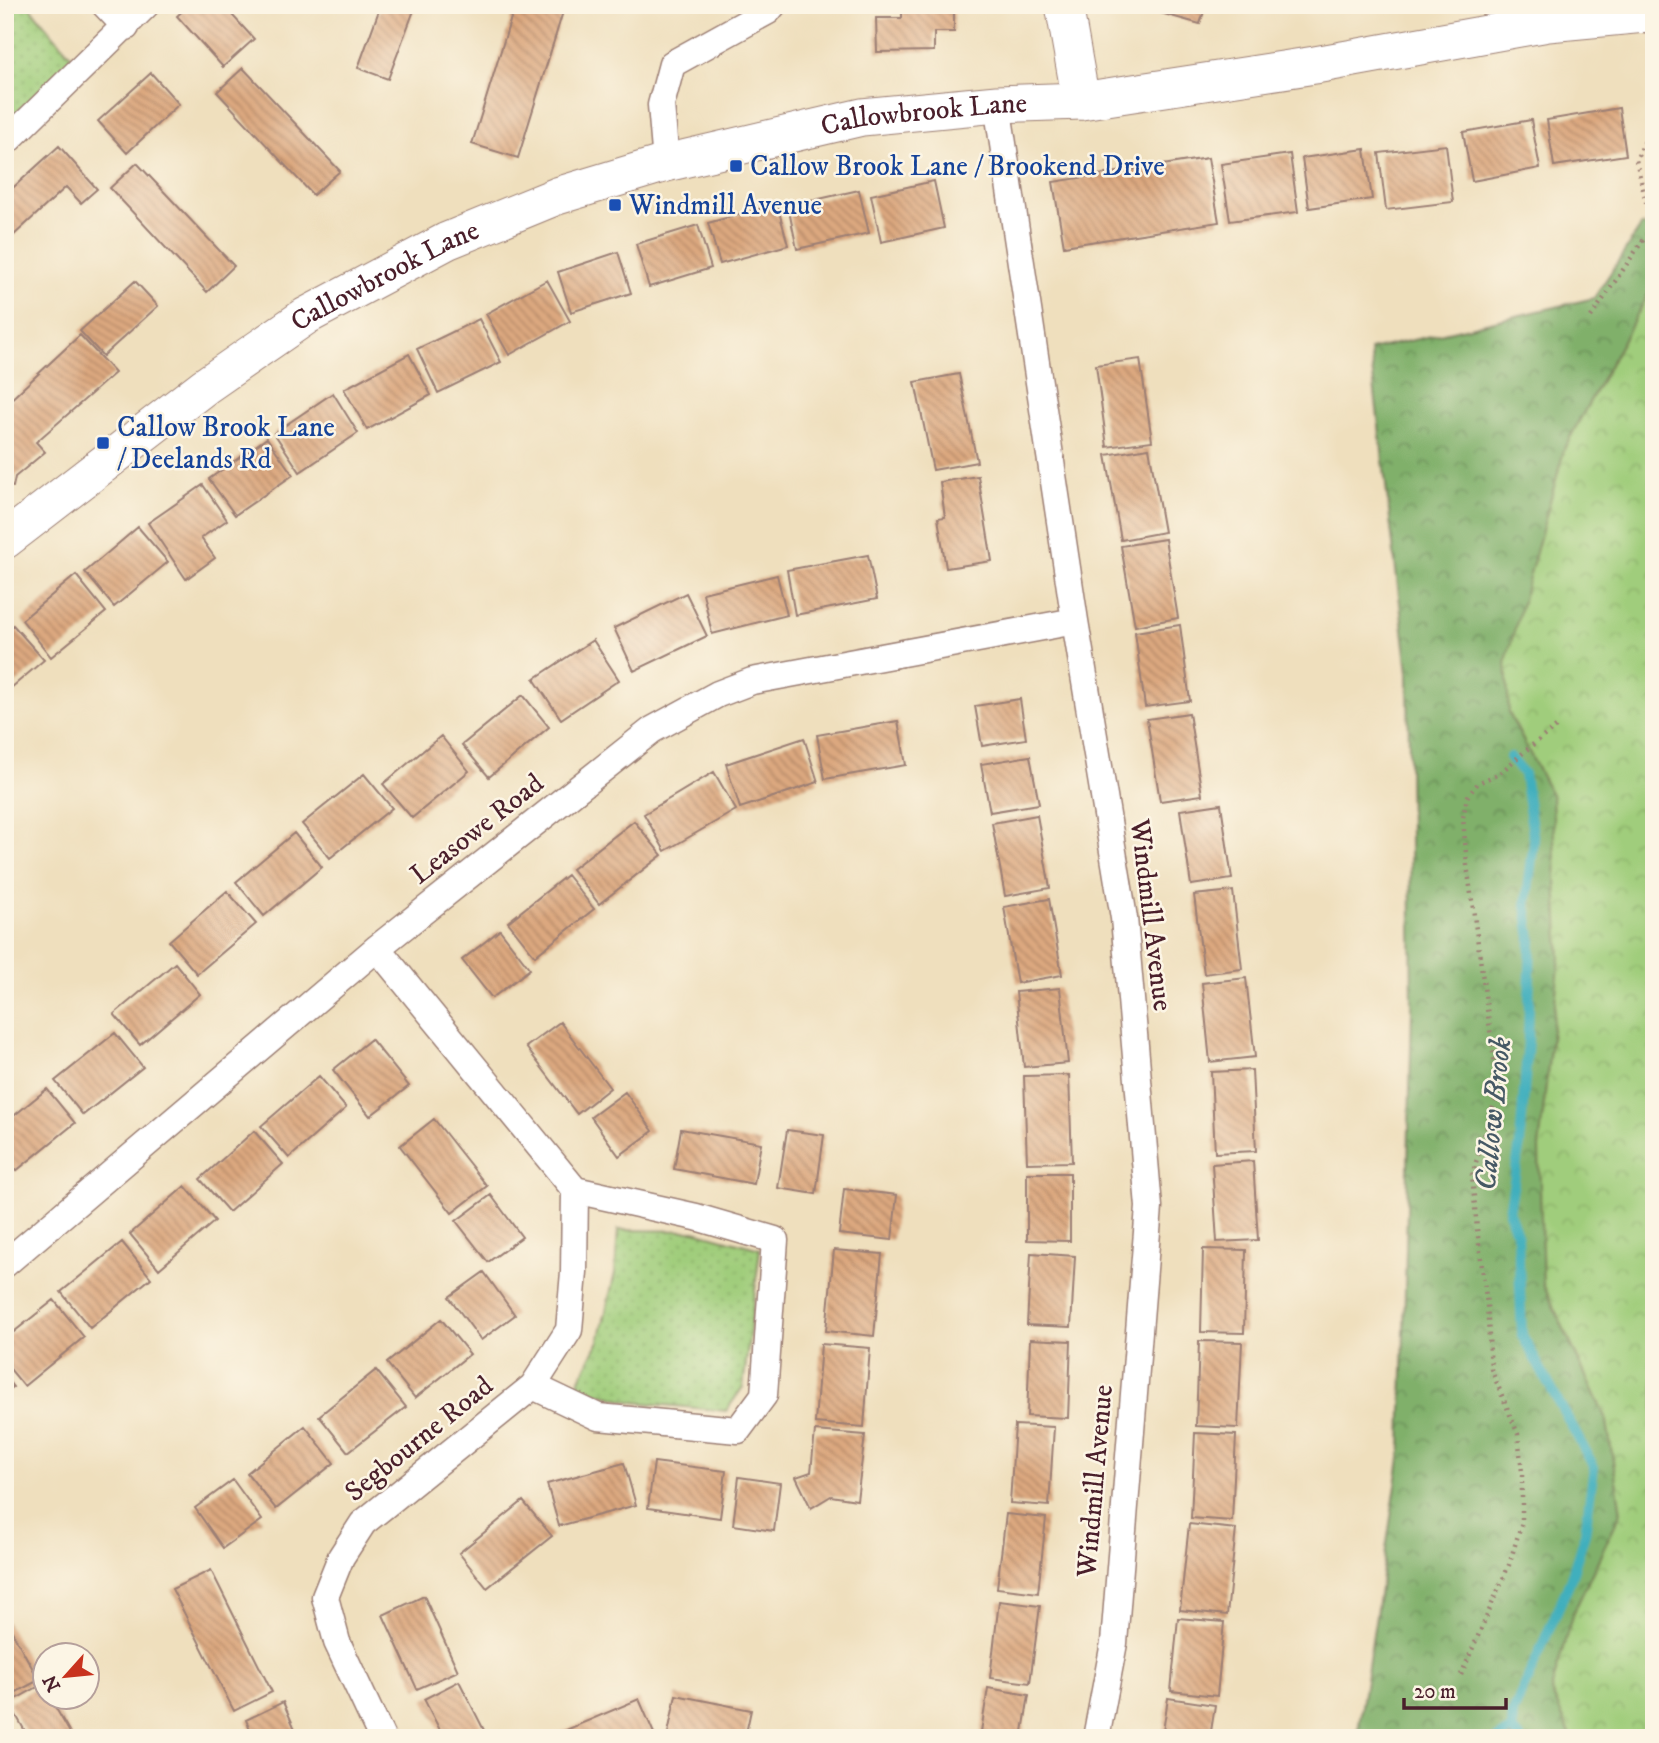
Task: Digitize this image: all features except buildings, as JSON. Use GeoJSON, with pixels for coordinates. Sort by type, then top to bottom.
{"type":"FeatureCollection","features":[{"type":"Feature","properties":{"kind":"street"},"geometry":{"type":"LineString","coordinates":[[105,5],[126,27]]}},
{"type":"Feature","properties":{"kind":"street"},"geometry":{"type":"LineString","coordinates":[[5,144],[146,5]]}},
{"type":"Feature","properties":{"kind":"street"},"geometry":{"type":"LineString","coordinates":[[666,163],[661,105],[671,64],[768,11],[774,5]]}},
{"type":"Feature","properties":{"kind":"street"},"geometry":{"type":"LineString","coordinates":[[1064,5],[1081,101]]}},
{"type":"Feature","properties":{"kind":"street","name":"Callowbrook Lane"},"geometry":{"type":"LineString","coordinates":[[5,540],[205,386],[306,316],[447,241],[556,196],[666,163],[862,117],[997,104],[1081,101],[1315,65],[1548,23],[1648,11]]}},
{"type":"Feature","properties":{"kind":"street","name":"Windmill Avenue"},"geometry":{"type":"LineString","coordinates":[[997,104],[1124,918],[1149,1207],[1114,1643],[1096,1738]]}},
{"type":"Feature","properties":{"kind":"street","name":"Leasowe Road"},"geometry":{"type":"LineString","coordinates":[[5,1264],[377,948],[652,730],[718,694],[752,681],[1076,621]]}},
{"type":"Feature","properties":{"kind":"street"},"geometry":{"type":"LineString","coordinates":[[377,948],[575,1190]]}},
{"type":"Feature","properties":{"kind":"street","name":"Segbourne Road"},"geometry":{"type":"LineString","coordinates":[[382,1738],[337,1642],[325,1597],[341,1557],[363,1522],[533,1386],[569,1330],[574,1272],[575,1190],[696,1217],[775,1240],[764,1395],[738,1430],[598,1417],[533,1386]]}},
{"type":"Feature","properties":{"kind":"path"},"geometry":{"type":"LineString","coordinates":[[1591,317],[1652,226],[1636,160],[1654,122]]}},
{"type":"Feature","properties":{"kind":"path"},"geometry":{"type":"LineString","coordinates":[[1461,1675],[1509,1566],[1522,1522],[1522,1472],[1518,1434],[1492,1369],[1488,1304],[1476,1229],[1472,1175],[1495,1101],[1495,1066],[1463,818],[1467,797],[1478,783],[1500,773],[1560,724]]}},
{"type":"Feature","properties":{"kind":"green space"},"geometry":{"type":"Polygon","coordinates":[[[5,5],[28,5],[73,58],[5,125],[5,5]]]}},
{"type":"Feature","properties":{"kind":"green space"},"geometry":{"type":"Polygon","coordinates":[[[1642,225],[1654,229],[1654,284],[1565,447],[1509,713],[1552,796],[1560,958],[1539,1149],[1543,1284],[1607,1421],[1621,1512],[1572,1616],[1551,1691],[1572,1738],[1357,1738],[1401,1452],[1412,1006],[1408,672],[1370,350],[1594,298],[1642,225]]]}},
{"type":"Feature","properties":{"kind":"green space"},"geometry":{"type":"Polygon","coordinates":[[[1654,284],[1654,1738],[1572,1738],[1551,1691],[1572,1616],[1621,1512],[1607,1421],[1543,1284],[1539,1149],[1560,958],[1552,796],[1509,713],[1506,661],[1565,447],[1654,284]]]}},
{"type":"Feature","properties":{"kind":"green space"},"geometry":{"type":"Polygon","coordinates":[[[618,1230],[695,1231],[760,1249],[743,1387],[726,1411],[633,1402],[576,1387],[599,1341],[615,1273],[618,1230]]]}},
{"type":"Feature","properties":{"kind":"waterway","name":"Callow Brook"},"geometry":{"type":"LineString","coordinates":[[1510,757],[1524,774],[1534,841],[1526,906],[1531,938],[1528,1039],[1520,1144],[1509,1212],[1518,1237],[1522,1335],[1594,1467],[1585,1533],[1570,1581],[1513,1713],[1512,1730],[1520,1738]]}},
{"type":"Feature","properties":{"kind":"waterway"},"geometry":{"type":"LineString","coordinates":[[1498,1738],[1512,1730]]}},
{"type":"Feature","properties":{"kind":"place","name":"Callow Brook Lane / Brookend Drive"},"geometry":{"type":"Point","coordinates":[736,166]}},
{"type":"Feature","properties":{"kind":"place","name":"Windmill Avenue"},"geometry":{"type":"Point","coordinates":[615,205]}},
{"type":"Feature","properties":{"kind":"place","name":"Callow Brook Lane / Deelands Rd"},"geometry":{"type":"Point","coordinates":[103,443]}}]}
